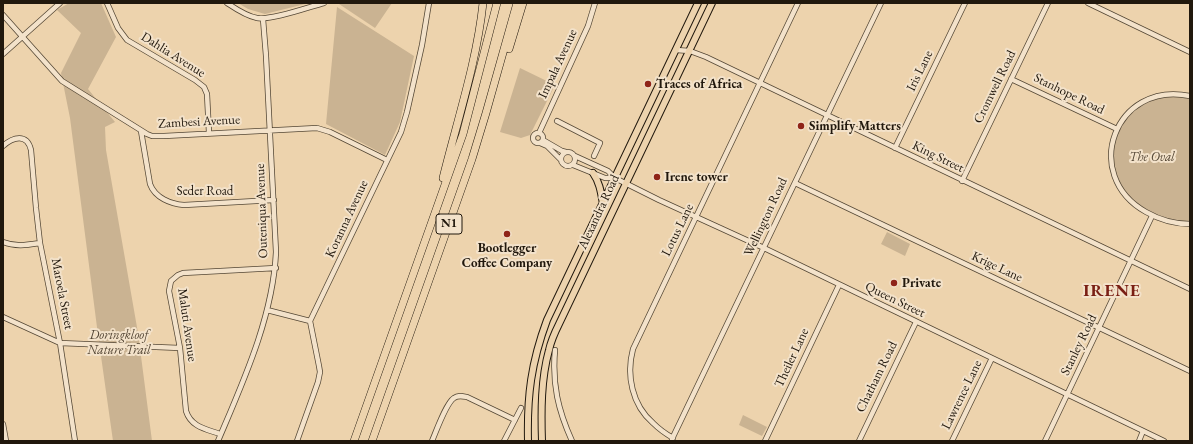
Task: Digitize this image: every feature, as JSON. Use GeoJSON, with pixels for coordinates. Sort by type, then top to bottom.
{"type":"FeatureCollection","features":[{"type":"Feature","properties":{"kind":"highway"},"geometry":{"type":"LineString","coordinates":[[430,226],[473,61],[483,3]]}},
{"type":"Feature","properties":{"kind":"highway","name":"N1"},"geometry":{"type":"LineString","coordinates":[[354,441],[463,134],[497,3]]}},
{"type":"Feature","properties":{"kind":"highway","name":"N1"},"geometry":{"type":"LineString","coordinates":[[372,441],[472,159],[517,3]]}},
{"type":"Feature","properties":{"kind":"highway"},"geometry":{"type":"LineString","coordinates":[[486,113],[498,87],[523,3]]}},
{"type":"Feature","properties":{"kind":"main road","name":"Alexandra Road"},"geometry":{"type":"LineString","coordinates":[[528,441],[529,387],[539,341],[547,320],[698,3]]}},
{"type":"Feature","properties":{"kind":"main road","name":"Alexandra Road"},"geometry":{"type":"LineString","coordinates":[[542,441],[546,363],[552,340],[625,183],[712,3]]}},
{"type":"Feature","properties":{"kind":"main road"},"geometry":{"type":"LineString","coordinates":[[593,173],[598,180],[603,204]]}},
{"type":"Feature","properties":{"kind":"street"},"geometry":{"type":"LineString","coordinates":[[3,54],[60,3]]}},
{"type":"Feature","properties":{"kind":"street","name":"Dahlia Avenue"},"geometry":{"type":"LineString","coordinates":[[107,3],[118,28],[128,40],[204,87],[208,98],[209,133]]}},
{"type":"Feature","properties":{"kind":"street"},"geometry":{"type":"LineString","coordinates":[[227,3],[245,14],[263,19],[324,3]]}},
{"type":"Feature","properties":{"kind":"street","name":"Koranna Avenue"},"geometry":{"type":"LineString","coordinates":[[310,321],[404,122],[426,24],[429,3]]}},
{"type":"Feature","properties":{"kind":"street","name":"Impala Avenue"},"geometry":{"type":"LineString","coordinates":[[539,134],[588,26],[595,3]]}},
{"type":"Feature","properties":{"kind":"street","name":"Lotus Lane"},"geometry":{"type":"LineString","coordinates":[[672,440],[652,422],[639,407],[632,387],[630,363],[633,349],[798,3]]}},
{"type":"Feature","properties":{"kind":"street","name":"Wellington Road"},"geometry":{"type":"LineString","coordinates":[[672,440],[880,3]]}},
{"type":"Feature","properties":{"kind":"street","name":"Iris Lane"},"geometry":{"type":"LineString","coordinates":[[895,148],[965,3]]}},
{"type":"Feature","properties":{"kind":"street","name":"Cromwell Road"},"geometry":{"type":"LineString","coordinates":[[962,181],[1048,3]]}},
{"type":"Feature","properties":{"kind":"street"},"geometry":{"type":"LineString","coordinates":[[1088,3],[1190,52]]}},
{"type":"Feature","properties":{"kind":"street","name":"Zambesi Avenue"},"geometry":{"type":"LineString","coordinates":[[3,15],[62,81],[152,136],[317,128],[387,160]]}},
{"type":"Feature","properties":{"kind":"street","name":"Outeniqua Avenue"},"geometry":{"type":"LineString","coordinates":[[218,441],[257,344],[267,310],[276,268],[274,200],[263,19]]}},
{"type":"Feature","properties":{"kind":"street","name":"King Street"},"geometry":{"type":"LineString","coordinates":[[676,50],[690,50],[1190,289]]}},
{"type":"Feature","properties":{"kind":"street","name":"Stanhope Road"},"geometry":{"type":"LineString","coordinates":[[1011,79],[1117,129]]}},
{"type":"Feature","properties":{"kind":"street"},"geometry":{"type":"LineString","coordinates":[[1190,96],[1167,94],[1151,98],[1138,105],[1122,120],[1117,129],[1113,140],[1111,154],[1115,178],[1120,188],[1129,199],[1152,216],[1176,223],[1190,224]]}},
{"type":"Feature","properties":{"kind":"street"},"geometry":{"type":"LineString","coordinates":[[557,120],[600,143],[594,156]]}},
{"type":"Feature","properties":{"kind":"street","name":"Seder Road"},"geometry":{"type":"LineString","coordinates":[[141,130],[151,188],[156,194],[166,200],[184,205],[274,200]]}},
{"type":"Feature","properties":{"kind":"street"},"geometry":{"type":"LineString","coordinates":[[541,142],[543,136],[539,134],[534,136],[533,139],[535,143],[541,142],[562,151],[572,153],[575,156],[608,171],[615,178]]}},
{"type":"Feature","properties":{"kind":"street","name":"Maroela Street"},"geometry":{"type":"LineString","coordinates":[[3,146],[12,139],[22,139],[29,144],[31,150],[40,243],[60,343],[75,441]]}},
{"type":"Feature","properties":{"kind":"street"},"geometry":{"type":"LineString","coordinates":[[541,142],[561,160],[565,166],[573,165],[605,178],[615,178]]}},
{"type":"Feature","properties":{"kind":"street"},"geometry":{"type":"LineString","coordinates":[[561,160],[563,154],[567,152]]}},
{"type":"Feature","properties":{"kind":"street"},"geometry":{"type":"LineString","coordinates":[[573,165],[576,160],[575,156]]}},
{"type":"Feature","properties":{"kind":"street","name":"Queen Street"},"geometry":{"type":"LineString","coordinates":[[615,178],[764,248],[1164,441]]}},
{"type":"Feature","properties":{"kind":"street","name":"Krige Lane"},"geometry":{"type":"LineString","coordinates":[[795,183],[1190,371]]}},
{"type":"Feature","properties":{"kind":"street","name":"Stanley Road"},"geometry":{"type":"LineString","coordinates":[[1045,441],[1152,216]]}},
{"type":"Feature","properties":{"kind":"street"},"geometry":{"type":"LineString","coordinates":[[3,242],[14,246],[40,243]]}},
{"type":"Feature","properties":{"kind":"street","name":"Maluti Avenue"},"geometry":{"type":"LineString","coordinates":[[220,434],[196,425],[191,421],[186,412],[180,348],[169,291],[171,281],[183,273],[276,268]]}},
{"type":"Feature","properties":{"kind":"street","name":"Theiler Lane"},"geometry":{"type":"LineString","coordinates":[[765,441],[839,285]]}},
{"type":"Feature","properties":{"kind":"street"},"geometry":{"type":"LineString","coordinates":[[267,310],[310,321],[320,372],[318,382],[297,441]]}},
{"type":"Feature","properties":{"kind":"street"},"geometry":{"type":"LineString","coordinates":[[3,318],[60,343],[180,348]]}},
{"type":"Feature","properties":{"kind":"street","name":"Chatham Road"},"geometry":{"type":"LineString","coordinates":[[859,441],[916,322]]}},
{"type":"Feature","properties":{"kind":"street"},"geometry":{"type":"LineString","coordinates":[[555,350],[554,380],[557,397],[572,441]]}},
{"type":"Feature","properties":{"kind":"street","name":"Lawrence Lane"},"geometry":{"type":"LineString","coordinates":[[952,441],[992,358]]}},
{"type":"Feature","properties":{"kind":"street"},"geometry":{"type":"LineString","coordinates":[[432,441],[450,401],[458,396],[467,397],[515,420]]}},
{"type":"Feature","properties":{"kind":"street"},"geometry":{"type":"LineString","coordinates":[[504,441],[521,408]]}},
{"type":"Feature","properties":{"kind":"street"},"geometry":{"type":"LineString","coordinates":[[3,424],[6,441]]}},
{"type":"Feature","properties":{"kind":"street"},"geometry":{"type":"LineString","coordinates":[[1139,441],[1143,431]]}},
{"type":"Feature","properties":{"kind":"green space","name":"Doringkloof Nature Trail"},"geometry":{"type":"Polygon","coordinates":[[[69,3],[101,3],[116,37],[88,89],[115,122],[105,127],[106,150],[138,333],[152,441],[113,441],[70,118],[61,73],[81,33],[57,10],[69,3]]]}},
{"type":"Feature","properties":{"kind":"green space"},"geometry":{"type":"Polygon","coordinates":[[[238,3],[309,3],[265,14],[248,9],[238,3]]]}},
{"type":"Feature","properties":{"kind":"green space"},"geometry":{"type":"Polygon","coordinates":[[[392,3],[375,28],[339,4],[392,3]]]}},
{"type":"Feature","properties":{"kind":"green space"},"geometry":{"type":"Polygon","coordinates":[[[337,7],[414,56],[400,122],[385,155],[326,124],[337,7]]]}},
{"type":"Feature","properties":{"kind":"green space"},"geometry":{"type":"Polygon","coordinates":[[[520,68],[555,85],[530,135],[521,138],[500,132],[520,68]]]}},
{"type":"Feature","properties":{"kind":"green space","name":"The Oval"},"geometry":{"type":"Polygon","coordinates":[[[1168,96],[1190,99],[1190,225],[1176,224],[1143,210],[1118,187],[1112,159],[1114,145],[1119,130],[1128,117],[1140,106],[1152,100],[1168,96]]]}},
{"type":"Feature","properties":{"kind":"green space"},"geometry":{"type":"Polygon","coordinates":[[[887,232],[910,244],[905,256],[881,244],[887,232]]]}},
{"type":"Feature","properties":{"kind":"green space"},"geometry":{"type":"Polygon","coordinates":[[[743,415],[767,427],[762,436],[739,425],[743,415]]]}},
{"type":"Feature","properties":{"kind":"place","name":"Traces of Africa"},"geometry":{"type":"Point","coordinates":[648,84]}},
{"type":"Feature","properties":{"kind":"place","name":"Simplify Matters"},"geometry":{"type":"Point","coordinates":[801,126]}},
{"type":"Feature","properties":{"kind":"place","name":"Irene tower"},"geometry":{"type":"Point","coordinates":[657,177]}},
{"type":"Feature","properties":{"kind":"place","name":"Bootlegger Coffee Company"},"geometry":{"type":"Point","coordinates":[507,234]}},
{"type":"Feature","properties":{"kind":"place","name":"Private"},"geometry":{"type":"Point","coordinates":[894,283]}},
{"type":"Feature","properties":{"kind":"district","name":"IRENE"},"geometry":{"type":"Point","coordinates":[1112,291]}}]}
